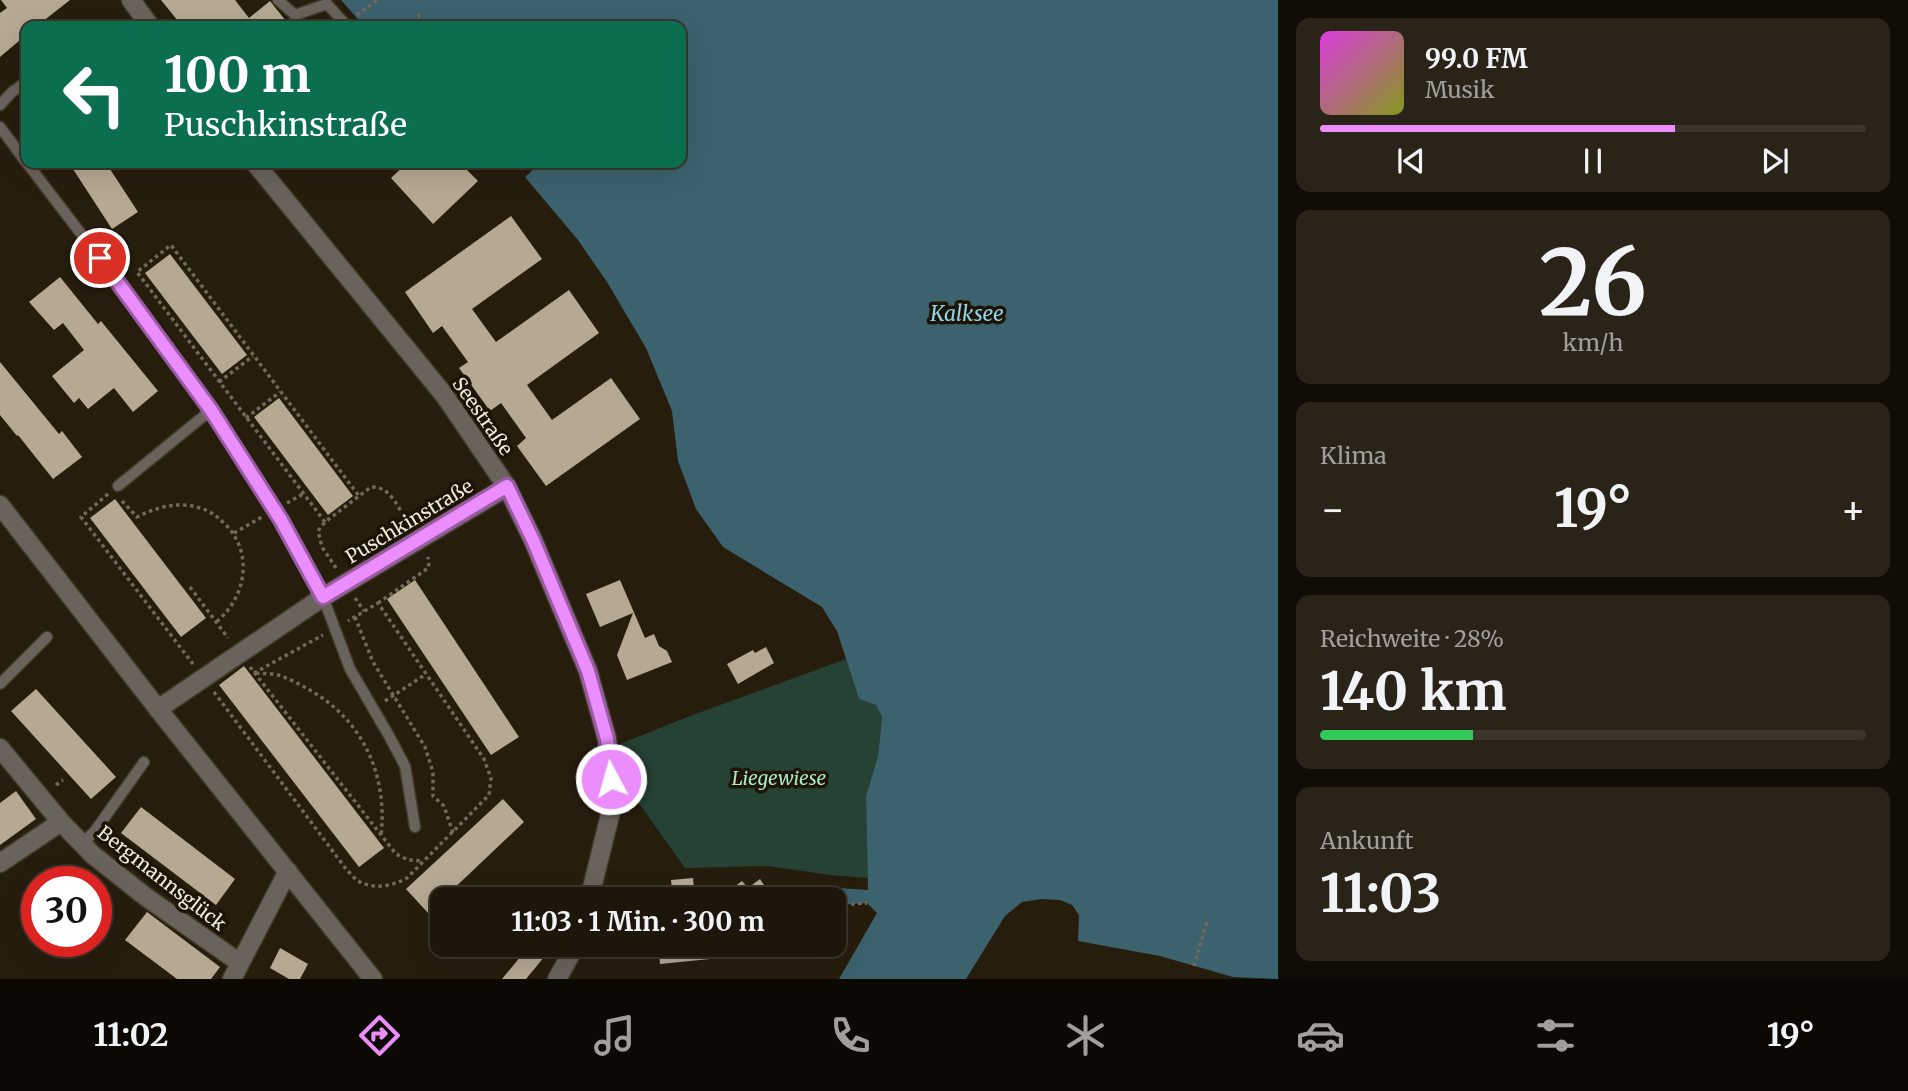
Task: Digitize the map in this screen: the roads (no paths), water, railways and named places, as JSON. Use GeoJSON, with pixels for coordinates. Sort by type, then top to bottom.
{"type":"FeatureCollection","features":[{"type":"Feature","properties":{"kind":"street"},"geometry":{"type":"LineString","coordinates":[[131,0],[146,21]]}},
{"type":"Feature","properties":{"kind":"street","name":"Seestraße"},"geometry":{"type":"LineString","coordinates":[[259,168],[445,396],[507,486],[533,540],[588,671],[607,739],[611,811],[592,887]]}},
{"type":"Feature","properties":{"kind":"street","name":"Puschkinstraße"},"geometry":{"type":"LineString","coordinates":[[158,709],[323,597],[507,486]]}},
{"type":"Feature","properties":{"kind":"street"},"geometry":{"type":"LineString","coordinates":[[0,505],[373,979]]}},
{"type":"Feature","properties":{"kind":"street","name":"Bergmannsglück"},"geometry":{"type":"LineString","coordinates":[[0,748],[61,822],[93,855],[236,971],[288,871]]}},
{"type":"Feature","properties":{"kind":"street"},"geometry":{"type":"LineString","coordinates":[[0,863],[61,822]]}},
{"type":"Feature","properties":{"kind":"street"},"geometry":{"type":"LineString","coordinates":[[557,979],[569,957]]}},
{"type":"Feature","properties":{"kind":"lane"},"geometry":{"type":"LineString","coordinates":[[278,0],[295,15],[327,4],[342,21]]}},
{"type":"Feature","properties":{"kind":"lane"},"geometry":{"type":"LineString","coordinates":[[0,105],[21,86]]}},
{"type":"Feature","properties":{"kind":"lane"},"geometry":{"type":"LineString","coordinates":[[0,127],[21,155]]}},
{"type":"Feature","properties":{"kind":"lane"},"geometry":{"type":"LineString","coordinates":[[31,168],[211,410],[281,520],[323,597],[350,669],[405,766],[415,827]]}},
{"type":"Feature","properties":{"kind":"lane"},"geometry":{"type":"LineString","coordinates":[[118,486],[211,410]]}},
{"type":"Feature","properties":{"kind":"lane"},"geometry":{"type":"LineString","coordinates":[[0,684],[47,637]]}},
{"type":"Feature","properties":{"kind":"lane"},"geometry":{"type":"LineString","coordinates":[[82,844],[95,831],[144,762]]}},
{"type":"Feature","properties":{"kind":"water","name":"Kalksee"},"geometry":{"type":"Polygon","coordinates":[[[341,0],[1278,0],[1278,979],[1233,977],[1160,956],[1078,941],[1079,915],[1072,905],[1060,900],[1041,899],[1022,902],[1005,916],[966,979],[839,979],[877,913],[867,903],[846,904],[846,889],[868,890],[866,796],[878,756],[882,717],[876,705],[859,699],[837,631],[822,607],[723,547],[696,509],[678,461],[672,411],[646,348],[607,282],[578,240],[525,177],[535,168],[686,168],[686,21],[360,21],[341,0]]]}},
{"type":"Feature","properties":{"kind":"park label","name":"Liegewiese"},"geometry":{"type":"Point","coordinates":[779,778]}}]}
